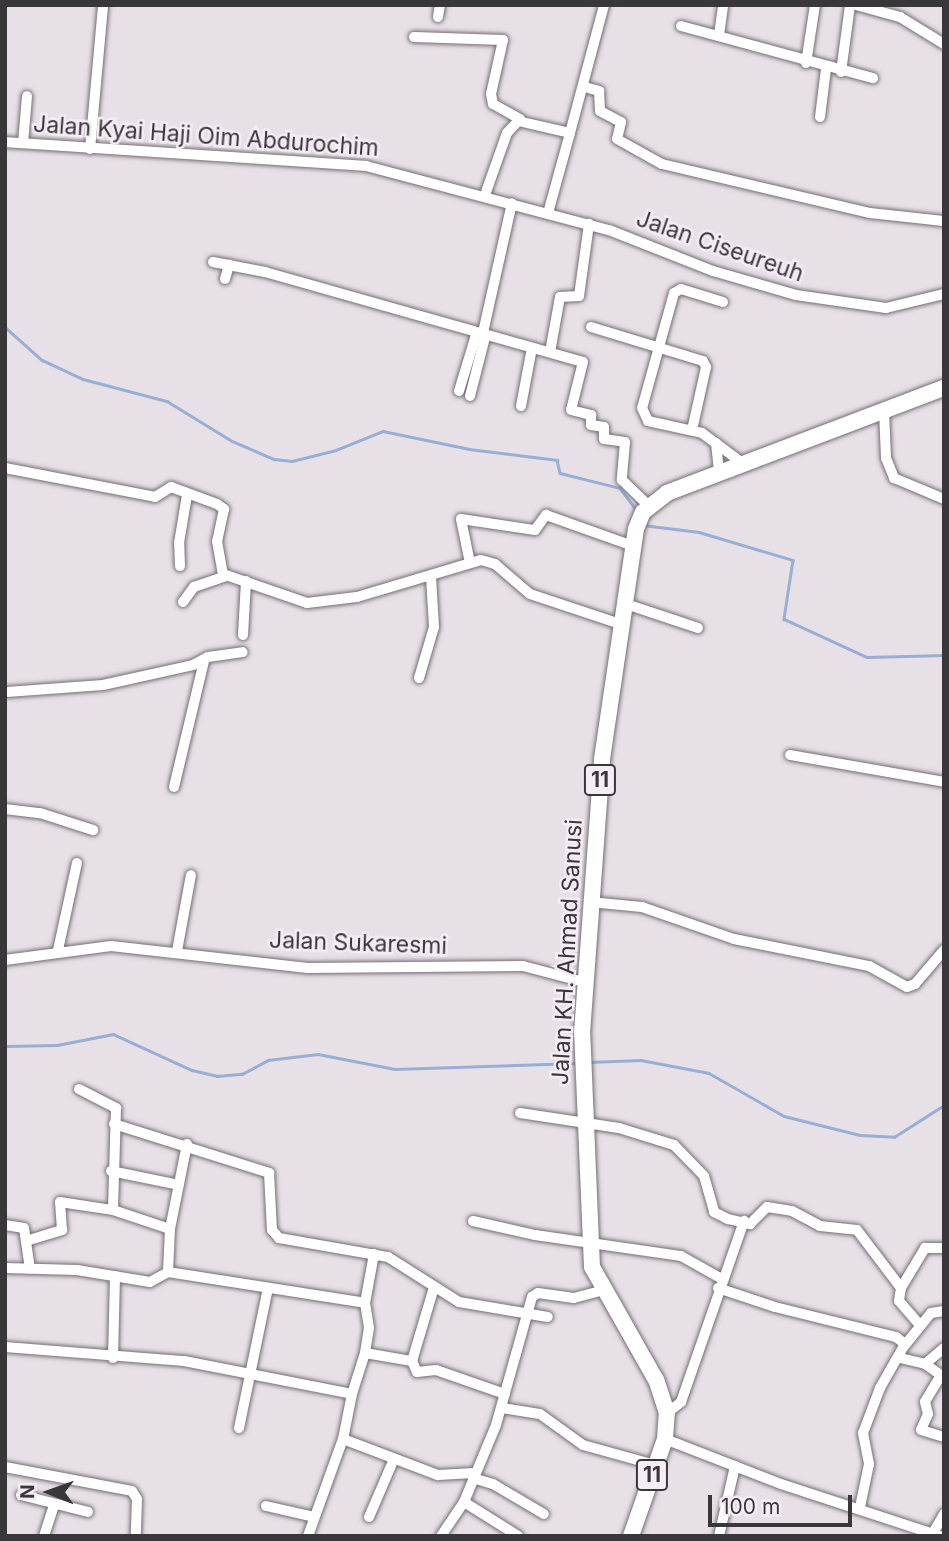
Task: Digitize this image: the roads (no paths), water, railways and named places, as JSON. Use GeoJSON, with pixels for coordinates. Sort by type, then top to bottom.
{"type":"FeatureCollection","features":[{"type":"Feature","properties":{"kind":"highway"},"geometry":{"type":"LineString","coordinates":[[646,509],[667,493],[719,470],[944,388]]}},
{"type":"Feature","properties":{"kind":"highway","name":"Jalan KH. Ahmad Sanusi"},"geometry":{"type":"LineString","coordinates":[[646,509],[636,528],[633,545],[602,760],[584,982],[582,1091],[592,1267],[656,1380],[667,1413]]}},
{"type":"Feature","properties":{"kind":"highway","name":"11"},"geometry":{"type":"LineString","coordinates":[[631,1536],[665,1439],[667,1413]]}},
{"type":"Feature","properties":{"kind":"street"},"geometry":{"type":"LineString","coordinates":[[90,149],[103,5]]}},
{"type":"Feature","properties":{"kind":"street"},"geometry":{"type":"LineString","coordinates":[[548,213],[585,87],[604,5]]}},
{"type":"Feature","properties":{"kind":"street"},"geometry":{"type":"LineString","coordinates":[[719,35],[723,5]]}},
{"type":"Feature","properties":{"kind":"street"},"geometry":{"type":"LineString","coordinates":[[806,63],[815,5]]}},
{"type":"Feature","properties":{"kind":"street"},"geometry":{"type":"LineString","coordinates":[[841,72],[850,5]]}},
{"type":"Feature","properties":{"kind":"street"},"geometry":{"type":"LineString","coordinates":[[856,5],[900,17],[944,44]]}},
{"type":"Feature","properties":{"kind":"street"},"geometry":{"type":"LineString","coordinates":[[681,26],[719,35],[827,69],[873,78]]}},
{"type":"Feature","properties":{"kind":"street"},"geometry":{"type":"LineString","coordinates":[[414,37],[503,40],[491,94],[493,104],[516,123],[570,133]]}},
{"type":"Feature","properties":{"kind":"street"},"geometry":{"type":"LineString","coordinates":[[820,117],[827,69]]}},
{"type":"Feature","properties":{"kind":"street"},"geometry":{"type":"LineString","coordinates":[[585,87],[599,91],[600,111],[621,122],[617,139],[663,164],[870,213],[944,221]]}},
{"type":"Feature","properties":{"kind":"street"},"geometry":{"type":"LineString","coordinates":[[23,144],[27,96]]}},
{"type":"Feature","properties":{"kind":"street"},"geometry":{"type":"LineString","coordinates":[[485,195],[516,123]]}},
{"type":"Feature","properties":{"kind":"street","name":"Jalan Kyai Haji Oim Abdurochim"},"geometry":{"type":"LineString","coordinates":[[5,142],[366,166],[485,195]]}},
{"type":"Feature","properties":{"kind":"street","name":"Jalan Ciseureuh"},"geometry":{"type":"LineString","coordinates":[[485,195],[589,224],[713,271],[809,298],[886,308],[944,294]]}},
{"type":"Feature","properties":{"kind":"street"},"geometry":{"type":"LineString","coordinates":[[470,396],[512,203]]}},
{"type":"Feature","properties":{"kind":"street"},"geometry":{"type":"LineString","coordinates":[[550,352],[561,295],[579,296],[589,224]]}},
{"type":"Feature","properties":{"kind":"street"},"geometry":{"type":"LineString","coordinates":[[213,262],[583,362],[571,410],[591,415],[592,427],[604,426],[604,439],[625,442],[622,480],[646,509]]}},
{"type":"Feature","properties":{"kind":"street"},"geometry":{"type":"LineString","coordinates":[[225,279],[229,265]]}},
{"type":"Feature","properties":{"kind":"street"},"geometry":{"type":"LineString","coordinates":[[723,302],[677,290],[656,349],[644,416],[653,424],[692,430],[716,443],[741,462]]}},
{"type":"Feature","properties":{"kind":"street"},"geometry":{"type":"LineString","coordinates":[[591,327],[656,349],[698,359],[706,367],[692,430]]}},
{"type":"Feature","properties":{"kind":"street"},"geometry":{"type":"LineString","coordinates":[[459,391],[481,336]]}},
{"type":"Feature","properties":{"kind":"street"},"geometry":{"type":"LineString","coordinates":[[521,406],[532,348]]}},
{"type":"Feature","properties":{"kind":"street"},"geometry":{"type":"LineString","coordinates":[[884,410],[886,458],[894,478],[944,499]]}},
{"type":"Feature","properties":{"kind":"street"},"geometry":{"type":"LineString","coordinates":[[716,443],[719,470]]}},
{"type":"Feature","properties":{"kind":"street"},"geometry":{"type":"LineString","coordinates":[[5,468],[155,497],[168,487],[223,508],[217,541],[220,570],[226,576],[312,604],[432,576],[470,563],[495,564],[530,594],[620,624]]}},
{"type":"Feature","properties":{"kind":"street"},"geometry":{"type":"LineString","coordinates":[[180,566],[187,495]]}},
{"type":"Feature","properties":{"kind":"street"},"geometry":{"type":"LineString","coordinates":[[470,563],[461,519],[535,530],[545,515],[633,545]]}},
{"type":"Feature","properties":{"kind":"street"},"geometry":{"type":"LineString","coordinates":[[184,602],[194,587],[226,576]]}},
{"type":"Feature","properties":{"kind":"street"},"geometry":{"type":"LineString","coordinates":[[419,678],[434,626],[432,576]]}},
{"type":"Feature","properties":{"kind":"street"},"geometry":{"type":"LineString","coordinates":[[243,635],[246,581]]}},
{"type":"Feature","properties":{"kind":"street"},"geometry":{"type":"LineString","coordinates":[[623,603],[698,628]]}},
{"type":"Feature","properties":{"kind":"street"},"geometry":{"type":"LineString","coordinates":[[7,692],[90,687],[243,652]]}},
{"type":"Feature","properties":{"kind":"street"},"geometry":{"type":"LineString","coordinates":[[174,787],[204,661]]}},
{"type":"Feature","properties":{"kind":"street"},"geometry":{"type":"LineString","coordinates":[[790,755],[944,782]]}},
{"type":"Feature","properties":{"kind":"street"},"geometry":{"type":"LineString","coordinates":[[5,809],[40,814],[93,830]]}},
{"type":"Feature","properties":{"kind":"street"},"geometry":{"type":"LineString","coordinates":[[58,950],[77,863]]}},
{"type":"Feature","properties":{"kind":"street"},"geometry":{"type":"LineString","coordinates":[[177,951],[191,875]]}},
{"type":"Feature","properties":{"kind":"street"},"geometry":{"type":"LineString","coordinates":[[590,902],[642,907],[734,939],[869,966],[907,987],[915,984],[944,950]]}},
{"type":"Feature","properties":{"kind":"street","name":"Jalan Sukaresmi"},"geometry":{"type":"LineString","coordinates":[[5,960],[58,950],[111,946],[177,951],[307,968],[523,967],[584,982]]}},
{"type":"Feature","properties":{"kind":"street"},"geometry":{"type":"LineString","coordinates":[[79,1090],[114,1105],[111,1171],[113,1210]]}},
{"type":"Feature","properties":{"kind":"street"},"geometry":{"type":"LineString","coordinates":[[520,1114],[584,1126],[619,1128],[674,1145],[704,1176],[714,1212],[753,1223],[767,1207],[792,1211],[820,1226],[858,1230],[901,1288]]}},
{"type":"Feature","properties":{"kind":"street"},"geometry":{"type":"LineString","coordinates":[[114,1124],[187,1144],[270,1173],[276,1236],[387,1257],[459,1302],[548,1317]]}},
{"type":"Feature","properties":{"kind":"street"},"geometry":{"type":"LineString","coordinates":[[168,1272],[170,1229],[187,1144]]}},
{"type":"Feature","properties":{"kind":"street"},"geometry":{"type":"LineString","coordinates":[[111,1171],[178,1185]]}},
{"type":"Feature","properties":{"kind":"street"},"geometry":{"type":"LineString","coordinates":[[26,1241],[62,1230],[60,1202],[113,1210],[170,1229]]}},
{"type":"Feature","properties":{"kind":"street"},"geometry":{"type":"LineString","coordinates":[[472,1221],[589,1244],[681,1256],[720,1283],[775,1307],[896,1337],[905,1345]]}},
{"type":"Feature","properties":{"kind":"street"},"geometry":{"type":"LineString","coordinates":[[667,1413],[681,1402],[720,1283],[744,1221]]}},
{"type":"Feature","properties":{"kind":"street"},"geometry":{"type":"LineString","coordinates":[[5,1225],[22,1225],[30,1269]]}},
{"type":"Feature","properties":{"kind":"street"},"geometry":{"type":"LineString","coordinates":[[919,1324],[899,1301],[901,1288],[925,1248],[944,1248]]}},
{"type":"Feature","properties":{"kind":"street"},"geometry":{"type":"LineString","coordinates":[[308,1536],[343,1439],[352,1394],[365,1353],[369,1328],[365,1303],[374,1254]]}},
{"type":"Feature","properties":{"kind":"street"},"geometry":{"type":"LineString","coordinates":[[5,1268],[115,1276],[154,1282],[168,1272],[365,1303]]}},
{"type":"Feature","properties":{"kind":"street"},"geometry":{"type":"LineString","coordinates":[[113,1357],[115,1276]]}},
{"type":"Feature","properties":{"kind":"street"},"geometry":{"type":"LineString","coordinates":[[434,1287],[412,1361],[417,1373],[436,1370],[505,1394]]}},
{"type":"Feature","properties":{"kind":"street"},"geometry":{"type":"LineString","coordinates":[[239,1428],[268,1288]]}},
{"type":"Feature","properties":{"kind":"street"},"geometry":{"type":"LineString","coordinates":[[441,1536],[464,1502],[502,1408],[534,1294],[574,1298],[603,1290]]}},
{"type":"Feature","properties":{"kind":"street"},"geometry":{"type":"LineString","coordinates":[[860,1507],[869,1464],[863,1433],[880,1388],[919,1324],[931,1312],[944,1311]]}},
{"type":"Feature","properties":{"kind":"street"},"geometry":{"type":"LineString","coordinates":[[5,1347],[184,1361],[249,1376],[352,1394]]}},
{"type":"Feature","properties":{"kind":"street"},"geometry":{"type":"LineString","coordinates":[[925,1364],[944,1348]]}},
{"type":"Feature","properties":{"kind":"street"},"geometry":{"type":"LineString","coordinates":[[365,1353],[412,1361]]}},
{"type":"Feature","properties":{"kind":"street"},"geometry":{"type":"LineString","coordinates":[[900,1358],[925,1364],[941,1376],[925,1402],[928,1414],[921,1430],[944,1437]]}},
{"type":"Feature","properties":{"kind":"street"},"geometry":{"type":"LineString","coordinates":[[502,1408],[540,1414],[583,1445],[655,1465]]}},
{"type":"Feature","properties":{"kind":"street"},"geometry":{"type":"LineString","coordinates":[[343,1439],[438,1475],[474,1475],[544,1514]]}},
{"type":"Feature","properties":{"kind":"street"},"geometry":{"type":"LineString","coordinates":[[665,1439],[735,1466],[937,1534],[944,1514]]}},
{"type":"Feature","properties":{"kind":"street"},"geometry":{"type":"LineString","coordinates":[[369,1517],[394,1459]]}},
{"type":"Feature","properties":{"kind":"street"},"geometry":{"type":"LineString","coordinates":[[719,1536],[735,1466]]}},
{"type":"Feature","properties":{"kind":"street"},"geometry":{"type":"LineString","coordinates":[[5,1467],[132,1490],[136,1499],[136,1536]]}},
{"type":"Feature","properties":{"kind":"street"},"geometry":{"type":"LineString","coordinates":[[21,1495],[88,1512]]}},
{"type":"Feature","properties":{"kind":"street"},"geometry":{"type":"LineString","coordinates":[[464,1502],[518,1536]]}},
{"type":"Feature","properties":{"kind":"street"},"geometry":{"type":"LineString","coordinates":[[44,1536],[54,1505]]}},
{"type":"Feature","properties":{"kind":"street"},"geometry":{"type":"LineString","coordinates":[[266,1506],[314,1517]]}},
{"type":"Feature","properties":{"kind":"waterway"},"geometry":{"type":"LineString","coordinates":[[5,327],[42,360],[83,379],[167,401],[232,441],[274,459],[292,461],[336,450],[383,431],[469,449],[557,460],[560,473],[620,488],[636,509]]}},
{"type":"Feature","properties":{"kind":"waterway"},"geometry":{"type":"LineString","coordinates":[[643,525],[699,532],[793,560],[784,619],[867,657],[944,655]]}},
{"type":"Feature","properties":{"kind":"waterway"},"geometry":{"type":"LineString","coordinates":[[5,1046],[57,1045],[113,1034],[192,1070],[217,1076],[242,1074],[268,1060],[318,1054],[395,1069],[578,1063]]}},
{"type":"Feature","properties":{"kind":"waterway"},"geometry":{"type":"LineString","coordinates":[[588,1062],[641,1060],[709,1073],[784,1116],[860,1135],[894,1137],[944,1105]]}}]}
